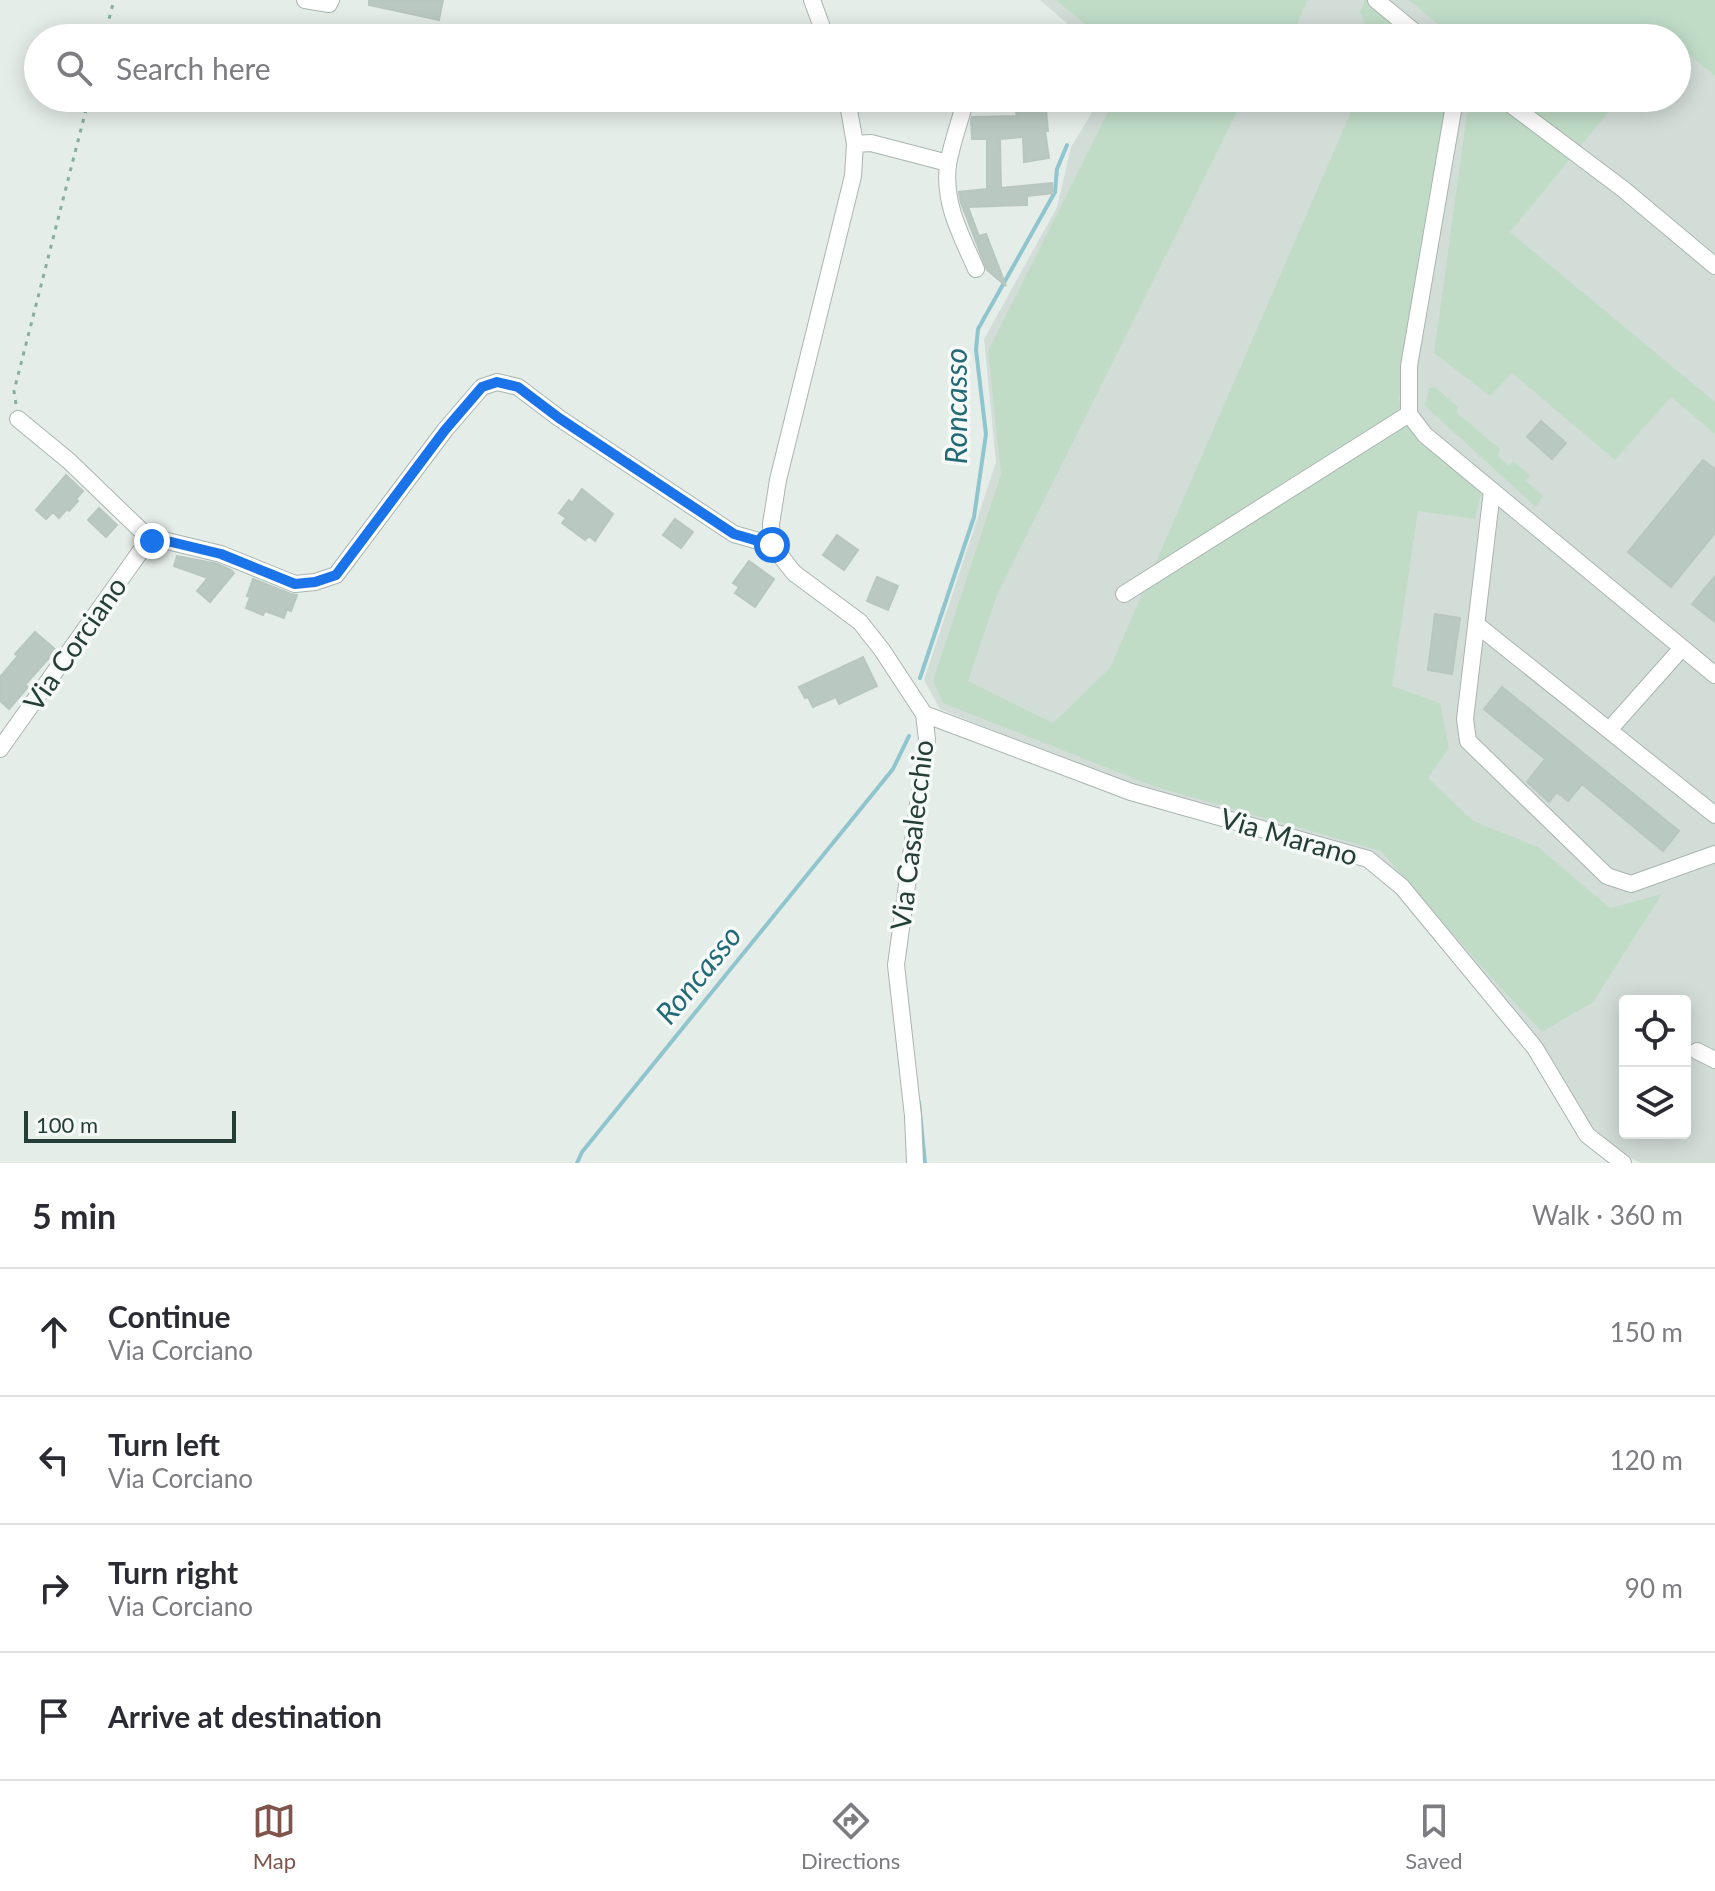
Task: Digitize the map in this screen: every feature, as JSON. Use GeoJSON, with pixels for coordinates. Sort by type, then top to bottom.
{"type":"FeatureCollection","features":[{"type":"Feature","properties":{"kind":"street"},"geometry":{"type":"LineString","coordinates":[[305,0],[329,4],[331,0]]}},
{"type":"Feature","properties":{"kind":"street"},"geometry":{"type":"LineString","coordinates":[[812,0],[821,24]]}},
{"type":"Feature","properties":{"kind":"street"},"geometry":{"type":"LineString","coordinates":[[1376,0],[1405,24]]}},
{"type":"Feature","properties":{"kind":"street"},"geometry":{"type":"LineString","coordinates":[[18,419],[69,461],[152,541],[163,540],[221,554],[295,584],[336,575],[445,430],[482,387],[497,382],[518,387],[559,418],[734,534],[772,545],[771,524],[778,480],[853,176],[855,144],[849,112]]}},
{"type":"Feature","properties":{"kind":"street"},"geometry":{"type":"LineString","coordinates":[[962,112],[948,163],[947,184],[952,214],[976,269]]}},
{"type":"Feature","properties":{"kind":"street"},"geometry":{"type":"LineString","coordinates":[[1453,112],[1409,366],[1409,414],[1425,435],[1715,675]]}},
{"type":"Feature","properties":{"kind":"street"},"geometry":{"type":"LineString","coordinates":[[1521,112],[1623,189],[1715,266]]}},
{"type":"Feature","properties":{"kind":"street"},"geometry":{"type":"LineString","coordinates":[[855,144],[871,143],[948,163]]}},
{"type":"Feature","properties":{"kind":"street"},"geometry":{"type":"LineString","coordinates":[[1124,594],[1409,414]]}},
{"type":"Feature","properties":{"kind":"street"},"geometry":{"type":"LineString","coordinates":[[1492,491],[1465,719],[1468,741],[1607,876],[1631,884],[1715,854]]}},
{"type":"Feature","properties":{"kind":"street","name":"Via Corciano"},"geometry":{"type":"LineString","coordinates":[[0,749],[140,552],[152,541]]}},
{"type":"Feature","properties":{"kind":"street","name":"Via Casalecchio"},"geometry":{"type":"LineString","coordinates":[[772,545],[794,573],[860,622],[924,714],[927,739],[896,965],[913,1116],[915,1163]]}},
{"type":"Feature","properties":{"kind":"street"},"geometry":{"type":"LineString","coordinates":[[1476,624],[1715,815]]}},
{"type":"Feature","properties":{"kind":"street"},"geometry":{"type":"LineString","coordinates":[[1609,730],[1682,648]]}},
{"type":"Feature","properties":{"kind":"street","name":"Via Marano"},"geometry":{"type":"LineString","coordinates":[[924,714],[1131,792],[1368,859],[1402,887],[1535,1048],[1587,1135],[1623,1163]]}},
{"type":"Feature","properties":{"kind":"street"},"geometry":{"type":"LineString","coordinates":[[1697,1051],[1715,1060]]}},
{"type":"Feature","properties":{"kind":"path"},"geometry":{"type":"LineString","coordinates":[[108,24],[114,0]]}},
{"type":"Feature","properties":{"kind":"path"},"geometry":{"type":"LineString","coordinates":[[18,419],[14,391],[85,112]]}},
{"type":"Feature","properties":{"kind":"shaded area"},"geometry":{"type":"Polygon","coordinates":[[[1040,0],[1715,0],[1715,1163],[1640,1163],[1590,1130],[1391,868],[1127,784],[940,709],[924,680],[996,462],[984,339],[1057,207],[1071,147],[1092,112],[1691,112],[1691,24],[1068,24],[1040,0]]]}},
{"type":"Feature","properties":{"kind":"green space"},"geometry":{"type":"Polygon","coordinates":[[[1056,0],[1310,0],[1297,24],[1085,24],[1056,0]]]}},
{"type":"Feature","properties":{"kind":"green space"},"geometry":{"type":"Polygon","coordinates":[[[1365,0],[1368,0],[1395,24],[1366,24],[1360,12],[1365,0]]]}},
{"type":"Feature","properties":{"kind":"green space"},"geometry":{"type":"Polygon","coordinates":[[[1409,0],[1715,0],[1715,76],[1691,56],[1691,24],[1437,24],[1409,0]]]}},
{"type":"Feature","properties":{"kind":"green space"},"geometry":{"type":"Polygon","coordinates":[[[1108,112],[1237,112],[997,595],[968,681],[1053,723],[1110,668],[1351,112],[1444,112],[1399,400],[1413,430],[1481,494],[1475,519],[1418,511],[1392,686],[1440,703],[1449,748],[1428,778],[1473,821],[1538,847],[1610,908],[1662,894],[1593,1002],[1542,1032],[1381,851],[1153,786],[943,703],[933,681],[1001,474],[988,351],[1108,112]]]}},
{"type":"Feature","properties":{"kind":"green space"},"geometry":{"type":"Polygon","coordinates":[[[1609,112],[1510,232],[1715,402],[1715,434],[1671,397],[1615,460],[1512,373],[1490,396],[1434,353],[1467,114],[1609,112]]]}},
{"type":"Feature","properties":{"kind":"green space"},"geometry":{"type":"Polygon","coordinates":[[[1435,387],[1458,407],[1456,412],[1500,449],[1498,456],[1509,466],[1513,461],[1530,475],[1526,481],[1543,496],[1536,507],[1425,406],[1429,388],[1435,387]]]}},
{"type":"Feature","properties":{"kind":"building"},"geometry":{"type":"Polygon","coordinates":[[[369,0],[443,0],[439,20],[369,5],[369,0]]]}},
{"type":"Feature","properties":{"kind":"building"},"geometry":{"type":"Polygon","coordinates":[[[1016,112],[1046,112],[1049,158],[1024,162],[1023,137],[1000,139],[1001,188],[1052,183],[1053,193],[1027,196],[1027,205],[968,207],[979,236],[986,234],[1006,286],[987,270],[959,192],[987,189],[987,139],[972,139],[972,117],[1017,116],[1016,112]]]}},
{"type":"Feature","properties":{"kind":"building"},"geometry":{"type":"Polygon","coordinates":[[[1541,421],[1566,443],[1552,459],[1527,437],[1541,421]]]}},
{"type":"Feature","properties":{"kind":"building"},"geometry":{"type":"Polygon","coordinates":[[[1703,460],[1715,469],[1715,533],[1671,587],[1628,552],[1703,460]]]}},
{"type":"Feature","properties":{"kind":"building"},"geometry":{"type":"Polygon","coordinates":[[[66,475],[83,491],[69,511],[67,509],[59,518],[53,512],[46,519],[36,510],[66,475]]]}},
{"type":"Feature","properties":{"kind":"building"},"geometry":{"type":"Polygon","coordinates":[[[582,489],[613,514],[595,541],[589,536],[585,540],[562,523],[566,518],[559,513],[569,500],[572,503],[582,489]]]}},
{"type":"Feature","properties":{"kind":"building"},"geometry":{"type":"Polygon","coordinates":[[[99,508],[117,525],[106,537],[88,520],[99,508]]]}},
{"type":"Feature","properties":{"kind":"building"},"geometry":{"type":"Polygon","coordinates":[[[675,519],[693,532],[681,548],[663,535],[675,519]]]}},
{"type":"Feature","properties":{"kind":"building"},"geometry":{"type":"Polygon","coordinates":[[[837,535],[858,550],[844,570],[823,555],[837,535]]]}},
{"type":"Feature","properties":{"kind":"building"},"geometry":{"type":"Polygon","coordinates":[[[177,556],[218,564],[234,573],[210,602],[197,591],[208,578],[174,566],[177,556]]]}},
{"type":"Feature","properties":{"kind":"building"},"geometry":{"type":"Polygon","coordinates":[[[749,561],[774,579],[755,607],[735,593],[739,587],[733,583],[749,561]]]}},
{"type":"Feature","properties":{"kind":"building"},"geometry":{"type":"Polygon","coordinates":[[[1715,576],[1715,622],[1692,604],[1715,576]]]}},
{"type":"Feature","properties":{"kind":"building"},"geometry":{"type":"Polygon","coordinates":[[[877,577],[898,586],[888,610],[867,601],[877,577]]]}},
{"type":"Feature","properties":{"kind":"building"},"geometry":{"type":"Polygon","coordinates":[[[253,579],[297,595],[291,611],[287,609],[284,618],[265,611],[263,615],[246,608],[253,579]]]}},
{"type":"Feature","properties":{"kind":"building"},"geometry":{"type":"Polygon","coordinates":[[[1435,614],[1460,618],[1452,674],[1428,670],[1435,614]]]}},
{"type":"Feature","properties":{"kind":"building"},"geometry":{"type":"Polygon","coordinates":[[[35,632],[56,650],[25,685],[28,687],[9,709],[0,701],[0,677],[35,632]]]}},
{"type":"Feature","properties":{"kind":"building"},"geometry":{"type":"Polygon","coordinates":[[[863,657],[877,686],[839,704],[836,697],[813,707],[808,697],[805,698],[799,687],[863,657]]]}},
{"type":"Feature","properties":{"kind":"building"},"geometry":{"type":"Polygon","coordinates":[[[1502,687],[1679,831],[1663,851],[1582,784],[1568,801],[1557,792],[1549,802],[1527,782],[1545,759],[1484,709],[1502,687]]]}},
{"type":"Feature","properties":{"kind":"waterway","name":"Roncasso"},"geometry":{"type":"LineString","coordinates":[[920,678],[974,517],[986,434],[976,350],[978,329],[1055,192],[1057,169],[1067,145]]}},
{"type":"Feature","properties":{"kind":"waterway","name":"Roncasso"},"geometry":{"type":"LineString","coordinates":[[577,1163],[582,1152],[893,769],[909,736]]}},
{"type":"Feature","properties":{"kind":"waterway","name":"Roncasso"},"geometry":{"type":"LineString","coordinates":[[919,1102],[925,1163]]}},
{"type":"Feature","properties":{"kind":"route"},"geometry":{"type":"LineString","coordinates":[[152,541],[163,540],[221,554],[295,584],[336,575],[445,430],[482,387],[497,382],[518,387],[559,418],[734,534],[772,545]]}}]}
